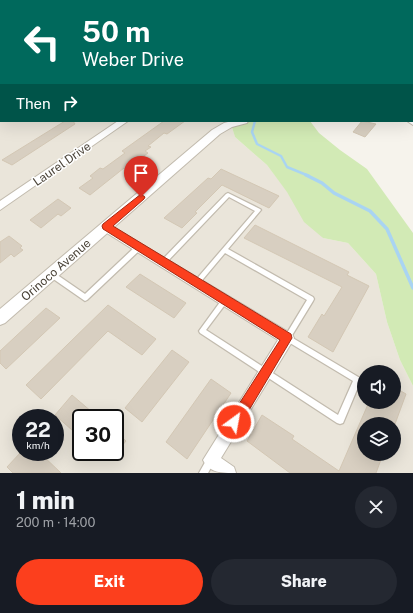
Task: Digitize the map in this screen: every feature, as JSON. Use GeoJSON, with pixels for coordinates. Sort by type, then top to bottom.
{"type":"FeatureCollection","features":[{"type":"Feature","properties":{"kind":"street","name":"Laurel Drive"},"geometry":{"type":"LineString","coordinates":[[0,206],[123,122]]}},
{"type":"Feature","properties":{"kind":"street","name":"Orinoco Avenue"},"geometry":{"type":"LineString","coordinates":[[0,318],[216,132],[228,125],[239,122]]}},
{"type":"Feature","properties":{"kind":"street"},"geometry":{"type":"LineString","coordinates":[[106,226],[287,338],[211,460],[228,473]]}},
{"type":"Feature","properties":{"kind":"lane"},"geometry":{"type":"LineString","coordinates":[[163,262],[228,195],[258,210],[197,282]]}},
{"type":"Feature","properties":{"kind":"lane"},"geometry":{"type":"LineString","coordinates":[[51,274],[86,298],[140,247]]}},
{"type":"Feature","properties":{"kind":"lane"},"geometry":{"type":"LineString","coordinates":[[224,250],[311,299],[287,338],[357,380],[340,420],[202,331],[226,300]]}},
{"type":"Feature","properties":{"kind":"lane"},"geometry":{"type":"LineString","coordinates":[[203,473],[211,460]]}},
{"type":"Feature","properties":{"kind":"shaded area"},"geometry":{"type":"Polygon","coordinates":[[[0,122],[230,122],[235,137],[267,165],[323,238],[348,243],[376,274],[387,322],[400,360],[413,386],[413,473],[0,473],[0,122]]]}},
{"type":"Feature","properties":{"kind":"green space"},"geometry":{"type":"Polygon","coordinates":[[[230,122],[311,122],[319,133],[367,169],[413,233],[413,386],[400,360],[387,322],[376,274],[348,243],[323,238],[304,222],[287,192],[267,165],[235,137],[230,122]]]}},
{"type":"Feature","properties":{"kind":"building"},"geometry":{"type":"Polygon","coordinates":[[[63,122],[74,122],[75,124],[12,165],[2,160],[63,122]]]}},
{"type":"Feature","properties":{"kind":"building"},"geometry":{"type":"Polygon","coordinates":[[[163,122],[184,122],[167,134],[164,133],[148,146],[151,147],[145,151],[148,153],[126,169],[124,168],[90,195],[79,188],[93,178],[90,176],[100,168],[103,169],[125,153],[122,151],[163,122]]]}},
{"type":"Feature","properties":{"kind":"building"},"geometry":{"type":"Polygon","coordinates":[[[361,122],[376,124],[365,137],[353,132],[361,122]]]}},
{"type":"Feature","properties":{"kind":"building"},"geometry":{"type":"Polygon","coordinates":[[[221,169],[279,196],[269,208],[222,185],[195,212],[197,213],[182,228],[164,218],[208,178],[211,179],[221,169]]]}},
{"type":"Feature","properties":{"kind":"building"},"geometry":{"type":"Polygon","coordinates":[[[58,199],[71,208],[61,216],[58,214],[41,228],[30,220],[58,199]]]}},
{"type":"Feature","properties":{"kind":"building"},"geometry":{"type":"Polygon","coordinates":[[[255,225],[349,272],[347,275],[369,286],[333,352],[308,337],[322,314],[324,316],[342,287],[244,238],[255,225]]]}},
{"type":"Feature","properties":{"kind":"building"},"geometry":{"type":"Polygon","coordinates":[[[9,236],[22,246],[20,248],[23,250],[14,257],[11,254],[0,263],[0,242],[9,236]]]}},
{"type":"Feature","properties":{"kind":"building"},"geometry":{"type":"Polygon","coordinates":[[[140,274],[186,303],[174,318],[126,287],[140,274]]]}},
{"type":"Feature","properties":{"kind":"building"},"geometry":{"type":"Polygon","coordinates":[[[108,305],[156,339],[142,355],[108,331],[41,399],[26,385],[108,305]]]}},
{"type":"Feature","properties":{"kind":"building"},"geometry":{"type":"Polygon","coordinates":[[[46,308],[60,318],[6,369],[0,363],[0,351],[46,308]]]}},
{"type":"Feature","properties":{"kind":"building"},"geometry":{"type":"Polygon","coordinates":[[[172,350],[189,362],[142,422],[125,408],[172,350]]]}},
{"type":"Feature","properties":{"kind":"building"},"geometry":{"type":"Polygon","coordinates":[[[211,379],[231,393],[187,459],[166,442],[211,379]]]}},
{"type":"Feature","properties":{"kind":"building"},"geometry":{"type":"Polygon","coordinates":[[[401,391],[406,394],[401,408],[401,391]]]}},
{"type":"Feature","properties":{"kind":"building"},"geometry":{"type":"Polygon","coordinates":[[[72,395],[88,409],[72,409],[72,430],[64,423],[64,409],[60,409],[72,395]]]}},
{"type":"Feature","properties":{"kind":"building"},"geometry":{"type":"Polygon","coordinates":[[[366,409],[400,409],[398,417],[362,417],[366,409]]]}},
{"type":"Feature","properties":{"kind":"building"},"geometry":{"type":"Polygon","coordinates":[[[262,415],[294,436],[292,439],[339,471],[357,430],[357,461],[380,461],[376,473],[290,473],[247,441],[262,415]]]}},
{"type":"Feature","properties":{"kind":"building"},"geometry":{"type":"Polygon","coordinates":[[[13,461],[48,461],[61,473],[13,473],[7,467],[13,461]]]}},
{"type":"Feature","properties":{"kind":"waterway"},"geometry":{"type":"LineString","coordinates":[[255,122],[252,132],[257,144],[281,156],[287,167],[309,176]]}},
{"type":"Feature","properties":{"kind":"waterway"},"geometry":{"type":"LineString","coordinates":[[306,175],[322,183],[334,193],[370,211],[387,229],[413,288]]}},
{"type":"Feature","properties":{"kind":"route"},"geometry":{"type":"LineString","coordinates":[[141,197],[106,226],[287,338],[234,422]]}}]}
